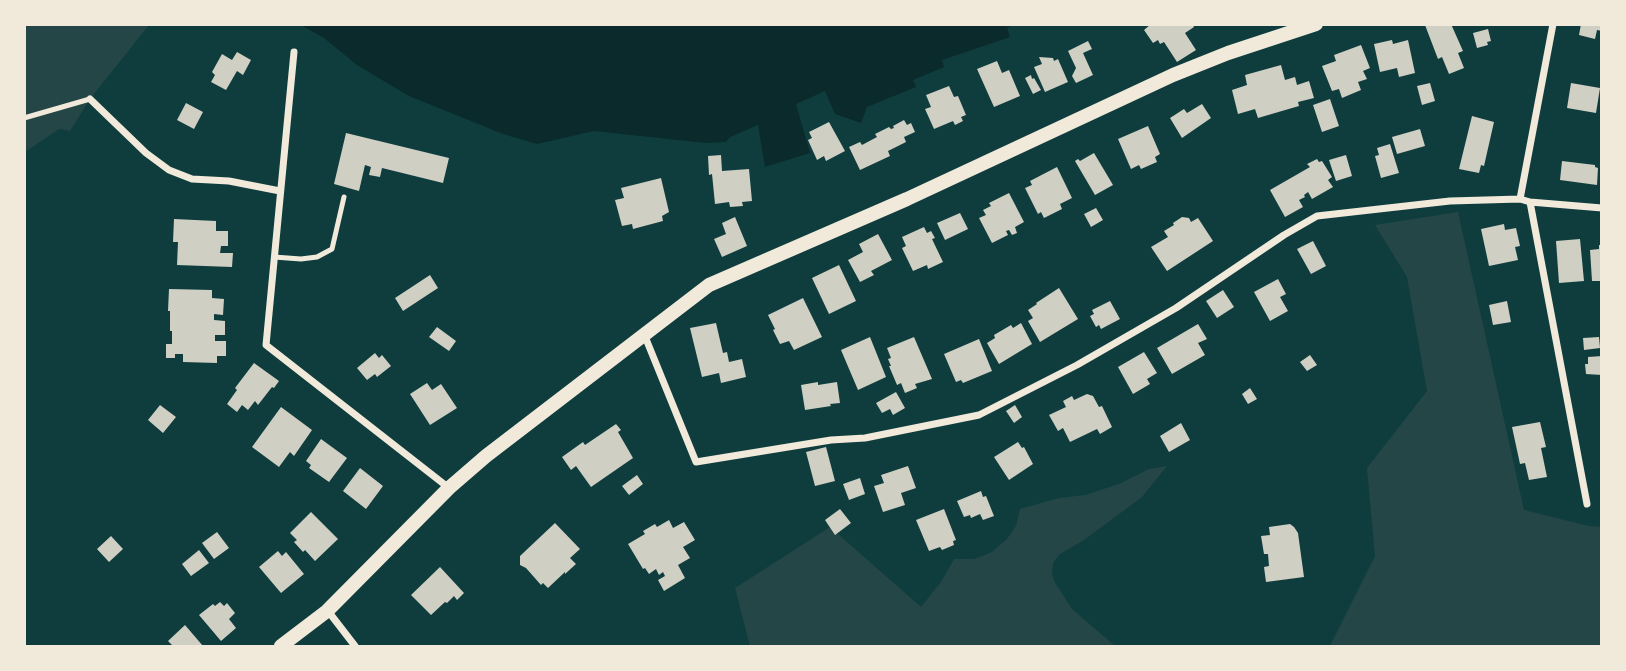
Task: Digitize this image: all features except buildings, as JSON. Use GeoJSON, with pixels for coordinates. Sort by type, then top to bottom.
{"type":"FeatureCollection","features":[{"type":"Feature","properties":{"kind":"main road"},"geometry":{"type":"LineString","coordinates":[[281,646],[327,611],[449,488],[506,440],[709,285],[920,193],[1173,75],[1316,24]]}},
{"type":"Feature","properties":{"kind":"street"},"geometry":{"type":"LineString","coordinates":[[1520,199],[1553,24]]}},
{"type":"Feature","properties":{"kind":"street"},"geometry":{"type":"LineString","coordinates":[[294,52],[267,345],[449,488]]}},
{"type":"Feature","properties":{"kind":"street"},"geometry":{"type":"LineString","coordinates":[[90,100],[146,153],[169,170],[192,179],[229,181],[280,191]]}},
{"type":"Feature","properties":{"kind":"street"},"geometry":{"type":"LineString","coordinates":[[644,334],[696,462],[831,440],[865,438],[979,415],[1077,365],[1177,308],[1283,235],[1317,216],[1450,201],[1520,199],[1601,208]]}},
{"type":"Feature","properties":{"kind":"street"},"geometry":{"type":"LineString","coordinates":[[1530,202],[1587,504]]}},
{"type":"Feature","properties":{"kind":"street"},"geometry":{"type":"LineString","coordinates":[[327,611],[355,646]]}},
{"type":"Feature","properties":{"kind":"lane"},"geometry":{"type":"LineString","coordinates":[[24,118],[90,100]]}},
{"type":"Feature","properties":{"kind":"lane"},"geometry":{"type":"LineString","coordinates":[[274,257],[317,257],[332,249],[344,197]]}},
{"type":"Feature","properties":{"kind":"shaded area"},"geometry":{"type":"Polygon","coordinates":[[[25,25],[149,25],[90,99],[70,131],[59,129],[25,152],[25,25]]]}},
{"type":"Feature","properties":{"kind":"shaded area"},"geometry":{"type":"Polygon","coordinates":[[[301,25],[1014,25],[1007,28],[1010,37],[942,60],[944,67],[913,80],[916,87],[867,107],[861,123],[835,114],[825,91],[796,104],[810,153],[765,167],[758,125],[730,137],[726,142],[706,143],[594,131],[537,144],[503,134],[409,96],[357,65],[324,38],[301,25]]]}},
{"type":"Feature","properties":{"kind":"shaded area"},"geometry":{"type":"Polygon","coordinates":[[[1458,212],[1524,510],[1601,527],[1601,646],[1330,646],[1375,556],[1367,468],[1427,391],[1407,277],[1375,225],[1458,212]]]}},
{"type":"Feature","properties":{"kind":"shaded area"},"geometry":{"type":"Polygon","coordinates":[[[1167,466],[1142,497],[1084,540],[1060,554],[1053,563],[1054,581],[1072,609],[1115,646],[750,646],[735,588],[830,527],[921,607],[941,582],[954,559],[974,559],[992,552],[1007,539],[1016,526],[1020,509],[1059,498],[1085,495],[1119,484],[1149,469],[1167,466]]]}}]}
